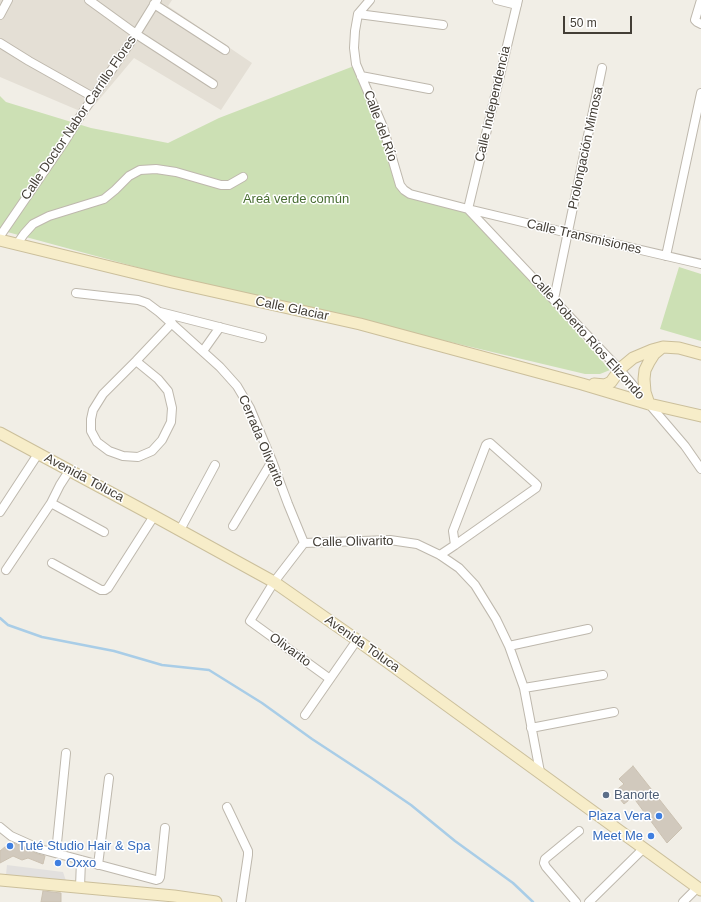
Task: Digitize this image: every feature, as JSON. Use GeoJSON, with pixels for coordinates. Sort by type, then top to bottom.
{"type":"FeatureCollection","features":[{"type":"Feature","properties":{"kind":"street"},"geometry":{"type":"LineString","coordinates":[[0,16],[8,0]]}},
{"type":"Feature","properties":{"kind":"street"},"geometry":{"type":"LineString","coordinates":[[89,0],[136,34],[213,84]]}},
{"type":"Feature","properties":{"kind":"street"},"geometry":{"type":"LineString","coordinates":[[358,14],[370,0]]}},
{"type":"Feature","properties":{"kind":"street"},"geometry":{"type":"LineString","coordinates":[[498,0],[517,2]]}},
{"type":"Feature","properties":{"kind":"street"},"geometry":{"type":"LineString","coordinates":[[699,23],[695,20],[695,17],[701,0]]}},
{"type":"Feature","properties":{"kind":"street"},"geometry":{"type":"LineString","coordinates":[[156,2],[225,50]]}},
{"type":"Feature","properties":{"kind":"street","name":"Calle Doctor Nabor Carrillo Flores"},"geometry":{"type":"LineString","coordinates":[[0,236],[65,141],[156,2]]}},
{"type":"Feature","properties":{"kind":"street","name":"Calle Independencia"},"geometry":{"type":"LineString","coordinates":[[468,209],[517,2]]}},
{"type":"Feature","properties":{"kind":"street"},"geometry":{"type":"LineString","coordinates":[[358,14],[443,25]]}},
{"type":"Feature","properties":{"kind":"street","name":"Calle del Río"},"geometry":{"type":"LineString","coordinates":[[358,14],[354,48],[356,64],[383,127],[400,185],[410,194],[468,209]]}},
{"type":"Feature","properties":{"kind":"street"},"geometry":{"type":"LineString","coordinates":[[0,43],[29,62],[93,97]]}},
{"type":"Feature","properties":{"kind":"street","name":"Prolongación Mimosa"},"geometry":{"type":"LineString","coordinates":[[554,299],[602,68]]}},
{"type":"Feature","properties":{"kind":"street"},"geometry":{"type":"LineString","coordinates":[[361,76],[429,89]]}},
{"type":"Feature","properties":{"kind":"street"},"geometry":{"type":"LineString","coordinates":[[666,256],[701,93]]}},
{"type":"Feature","properties":{"kind":"street"},"geometry":{"type":"LineString","coordinates":[[17,244],[33,224],[49,216],[104,199],[129,176],[140,170],[156,169],[176,172],[221,185],[229,185],[243,177]]}},
{"type":"Feature","properties":{"kind":"street","name":"Calle Transmisiones"},"geometry":{"type":"LineString","coordinates":[[468,209],[701,264]]}},
{"type":"Feature","properties":{"kind":"street","name":"Calle Roberto Ríos Elizondo"},"geometry":{"type":"LineString","coordinates":[[468,209],[620,370],[685,446],[701,469]]}},
{"type":"Feature","properties":{"kind":"street","name":"Calle Glaciar"},"geometry":{"type":"LineString","coordinates":[[0,240],[172,282],[360,324],[582,384],[648,404],[701,416]]}},
{"type":"Feature","properties":{"kind":"street","name":"Cerrada Olivarito"},"geometry":{"type":"LineString","coordinates":[[76,293],[138,300],[147,303],[172,323],[220,367],[237,386],[250,408],[304,543]]}},
{"type":"Feature","properties":{"kind":"street"},"geometry":{"type":"LineString","coordinates":[[159,312],[262,338]]}},
{"type":"Feature","properties":{"kind":"street"},"geometry":{"type":"LineString","coordinates":[[136,361],[158,379],[168,391],[172,408],[171,422],[162,440],[152,451],[138,457],[123,456],[109,451],[97,442],[91,431],[90,419],[93,410],[103,394],[172,323]]}},
{"type":"Feature","properties":{"kind":"street"},"geometry":{"type":"LineString","coordinates":[[203,351],[220,327]]}},
{"type":"Feature","properties":{"kind":"street"},"geometry":{"type":"LineString","coordinates":[[648,404],[645,392],[645,370],[654,354],[663,347],[679,348],[701,354]]}},
{"type":"Feature","properties":{"kind":"street","name":"Calle Glaciar"},"geometry":{"type":"LineString","coordinates":[[582,384],[605,385],[611,382],[620,370],[633,358],[663,347]]}},
{"type":"Feature","properties":{"kind":"street","name":"Avenida Toluca"},"geometry":{"type":"LineString","coordinates":[[0,433],[274,582],[357,640],[699,888]]}},
{"type":"Feature","properties":{"kind":"street"},"geometry":{"type":"LineString","coordinates":[[440,555],[536,488],[537,485],[535,483],[490,443],[486,445],[453,531],[455,544]]}},
{"type":"Feature","properties":{"kind":"street"},"geometry":{"type":"LineString","coordinates":[[0,512],[38,454]]}},
{"type":"Feature","properties":{"kind":"street"},"geometry":{"type":"LineString","coordinates":[[233,526],[272,461]]}},
{"type":"Feature","properties":{"kind":"street"},"geometry":{"type":"LineString","coordinates":[[180,530],[215,465]]}},
{"type":"Feature","properties":{"kind":"street"},"geometry":{"type":"LineString","coordinates":[[6,570],[51,503],[60,485],[70,471]]}},
{"type":"Feature","properties":{"kind":"street"},"geometry":{"type":"LineString","coordinates":[[51,503],[104,532]]}},
{"type":"Feature","properties":{"kind":"street"},"geometry":{"type":"LineString","coordinates":[[52,563],[100,590],[105,590],[108,588],[154,516]]}},
{"type":"Feature","properties":{"kind":"street","name":"Calle Olivarito"},"geometry":{"type":"LineString","coordinates":[[250,621],[274,582],[304,543],[390,540],[418,544],[440,555],[459,568],[475,585],[496,619],[509,646],[524,688],[540,772]]}},
{"type":"Feature","properties":{"kind":"street","name":"Olivarito"},"geometry":{"type":"LineString","coordinates":[[250,621],[330,679]]}},
{"type":"Feature","properties":{"kind":"street"},"geometry":{"type":"LineString","coordinates":[[509,646],[588,629]]}},
{"type":"Feature","properties":{"kind":"street"},"geometry":{"type":"LineString","coordinates":[[305,715],[357,640]]}},
{"type":"Feature","properties":{"kind":"street"},"geometry":{"type":"LineString","coordinates":[[524,688],[603,674]]}},
{"type":"Feature","properties":{"kind":"street"},"geometry":{"type":"LineString","coordinates":[[531,728],[614,712]]}},
{"type":"Feature","properties":{"kind":"street"},"geometry":{"type":"LineString","coordinates":[[56,853],[66,753]]}},
{"type":"Feature","properties":{"kind":"street"},"geometry":{"type":"LineString","coordinates":[[98,864],[109,778]]}},
{"type":"Feature","properties":{"kind":"street"},"geometry":{"type":"LineString","coordinates":[[227,807],[248,851],[241,902]]}},
{"type":"Feature","properties":{"kind":"street"},"geometry":{"type":"LineString","coordinates":[[0,827],[12,836],[40,849],[156,880],[160,877],[166,828]]}},
{"type":"Feature","properties":{"kind":"street"},"geometry":{"type":"LineString","coordinates":[[576,902],[544,863],[545,859],[579,831]]}},
{"type":"Feature","properties":{"kind":"street"},"geometry":{"type":"LineString","coordinates":[[588,902],[644,848]]}},
{"type":"Feature","properties":{"kind":"street"},"geometry":{"type":"LineString","coordinates":[[80,887],[81,860]]}},
{"type":"Feature","properties":{"kind":"street"},"geometry":{"type":"LineString","coordinates":[[0,880],[80,887],[172,899],[216,902]]}},
{"type":"Feature","properties":{"kind":"street"},"geometry":{"type":"LineString","coordinates":[[683,902],[699,888]]}},
{"type":"Feature","properties":{"kind":"shaded area"},"geometry":{"type":"Polygon","coordinates":[[[0,0],[172,0],[168,6],[252,63],[221,110],[134,58],[87,114],[0,77],[0,0]]]}},
{"type":"Feature","properties":{"kind":"shaded area"},"geometry":{"type":"Polygon","coordinates":[[[7,865],[63,872],[66,881],[6,875],[7,865]]]}},
{"type":"Feature","properties":{"kind":"green space","name":"Areá verde común"},"geometry":{"type":"Polygon","coordinates":[[[354,66],[404,190],[468,209],[610,370],[600,374],[585,374],[155,272],[0,230],[0,96],[6,102],[91,128],[168,143],[219,118],[354,66]]]}},
{"type":"Feature","properties":{"kind":"green space"},"geometry":{"type":"Polygon","coordinates":[[[679,267],[701,274],[701,341],[660,329],[679,267]]]}},
{"type":"Feature","properties":{"kind":"building","name":"Plaza Vera"},"geometry":{"type":"Polygon","coordinates":[[[633,766],[682,828],[667,843],[633,797],[624,804],[614,792],[624,784],[619,779],[633,766]]]}},
{"type":"Feature","properties":{"kind":"building"},"geometry":{"type":"Polygon","coordinates":[[[11,842],[45,856],[43,864],[28,858],[22,860],[13,856],[0,863],[0,851],[11,842]]]}},
{"type":"Feature","properties":{"kind":"building"},"geometry":{"type":"Polygon","coordinates":[[[43,891],[61,893],[61,902],[41,902],[43,891]]]}},
{"type":"Feature","properties":{"kind":"waterway"},"geometry":{"type":"LineString","coordinates":[[0,618],[8,625],[42,637],[114,651],[162,665],[209,670],[262,703],[312,739],[411,805],[455,841],[513,883],[533,902]]}},
{"type":"Feature","properties":{"kind":"place","name":"Banorte"},"geometry":{"type":"Point","coordinates":[606,795]}},
{"type":"Feature","properties":{"kind":"place","name":"Plaza Vera"},"geometry":{"type":"Point","coordinates":[659,816]}},
{"type":"Feature","properties":{"kind":"place","name":"Meet Me"},"geometry":{"type":"Point","coordinates":[651,836]}},
{"type":"Feature","properties":{"kind":"place","name":"Tuté Studio Hair & Spa"},"geometry":{"type":"Point","coordinates":[10,846]}},
{"type":"Feature","properties":{"kind":"place","name":"Oxxo"},"geometry":{"type":"Point","coordinates":[58,863]}}]}
